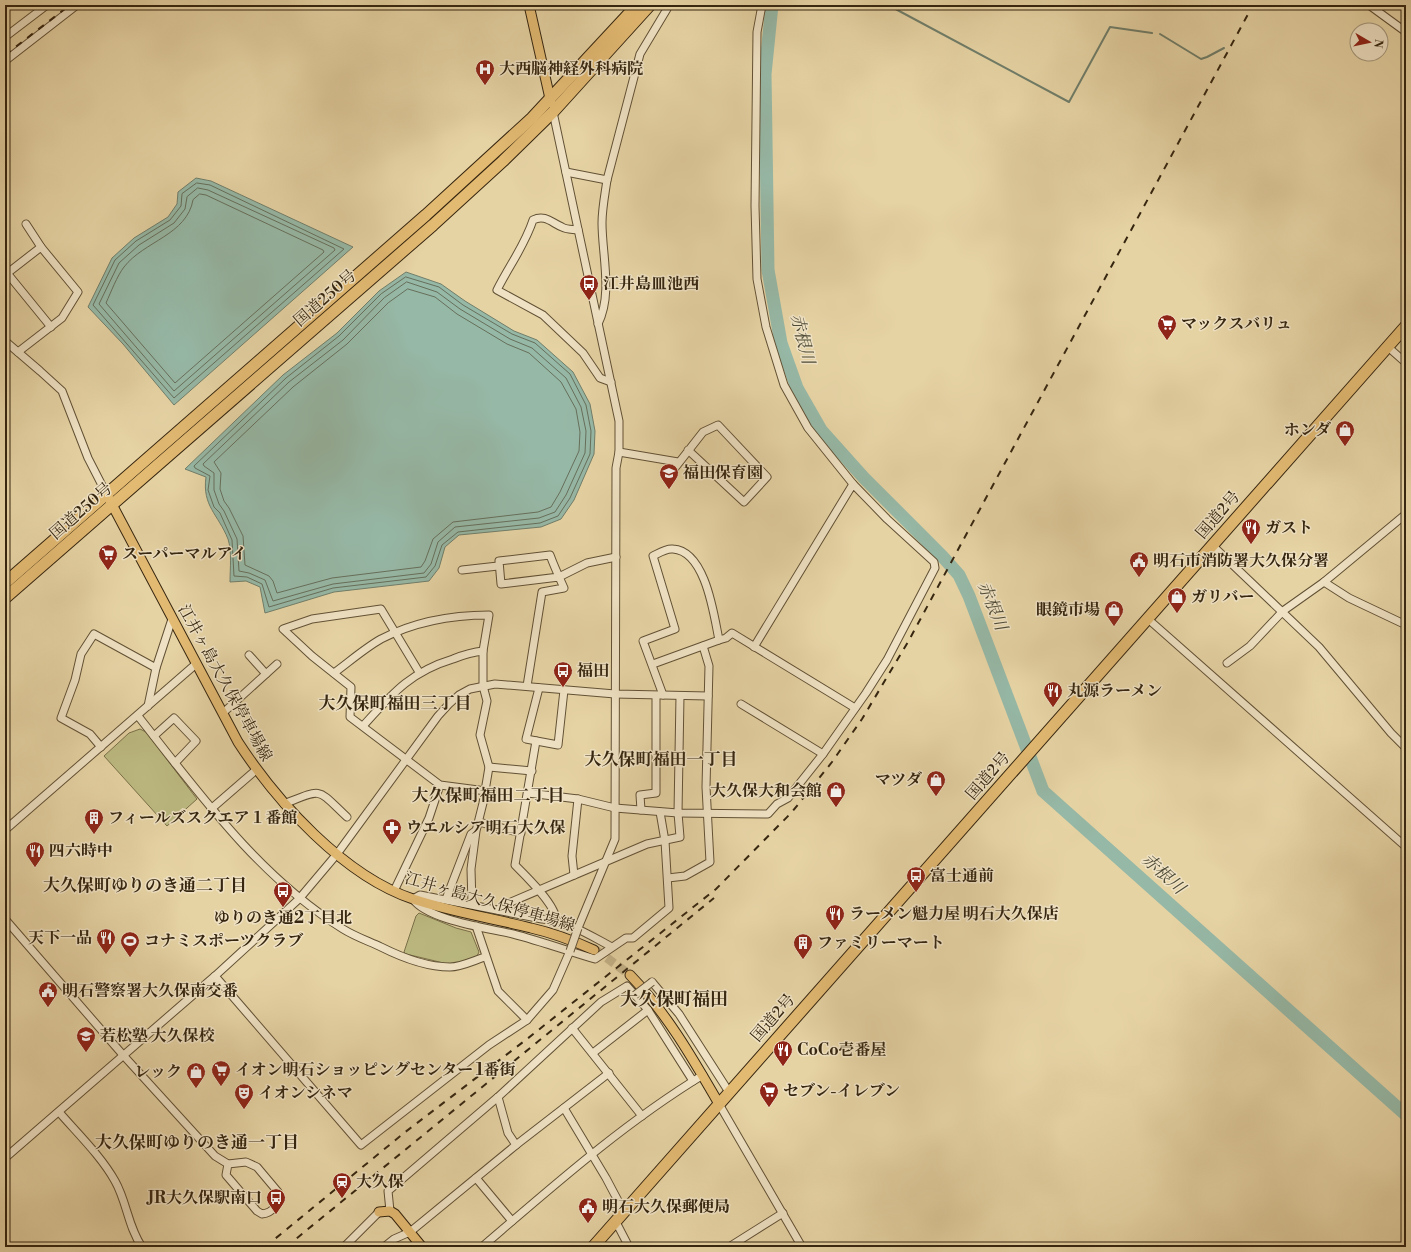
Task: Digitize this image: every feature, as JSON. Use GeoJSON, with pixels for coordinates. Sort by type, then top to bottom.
{"type":"FeatureCollection","features":[{"type":"Feature","properties":{"kind":"highway","name":"国道250号"},"geometry":{"type":"LineString","coordinates":[[5,598],[110,500],[494,154],[550,99],[637,5]]}},
{"type":"Feature","properties":{"kind":"highway","name":"国道250号"},"geometry":{"type":"LineString","coordinates":[[5,583],[110,500],[433,225],[503,161],[553,112],[650,5]]}},
{"type":"Feature","properties":{"kind":"highway","name":"国道2号"},"geometry":{"type":"LineString","coordinates":[[593,1247],[1406,326]]}},
{"type":"Feature","properties":{"kind":"main road"},"geometry":{"type":"LineString","coordinates":[[530,5],[553,112]]}},
{"type":"Feature","properties":{"kind":"main road","name":"江井ヶ島大久保停車場線"},"geometry":{"type":"LineString","coordinates":[[110,500],[196,664],[224,712],[238,742],[256,770],[284,804],[337,854],[364,875],[413,899],[459,912],[533,928],[567,938],[594,950]]}},
{"type":"Feature","properties":{"kind":"main road"},"geometry":{"type":"LineString","coordinates":[[630,975],[648,993],[703,1075],[719,1104]]}},
{"type":"Feature","properties":{"kind":"main road"},"geometry":{"type":"LineString","coordinates":[[379,1212],[390,1211],[395,1214],[422,1247]]}},
{"type":"Feature","properties":{"kind":"street"},"geometry":{"type":"LineString","coordinates":[[5,36],[47,5]]}},
{"type":"Feature","properties":{"kind":"street"},"geometry":{"type":"LineString","coordinates":[[5,61],[78,5]]}},
{"type":"Feature","properties":{"kind":"street"},"geometry":{"type":"LineString","coordinates":[[528,793],[578,799],[615,808],[660,812],[707,815],[768,814],[777,804],[788,798],[823,754],[855,708],[887,660],[935,568],[934,562],[887,519],[853,484],[808,428],[784,385],[766,327],[757,279],[755,206],[757,32],[762,5]]}},
{"type":"Feature","properties":{"kind":"street"},"geometry":{"type":"LineString","coordinates":[[1369,5],[1406,32]]}},
{"type":"Feature","properties":{"kind":"street"},"geometry":{"type":"LineString","coordinates":[[598,324],[602,317],[605,298],[602,222],[607,180],[640,54],[667,9]]}},
{"type":"Feature","properties":{"kind":"street"},"geometry":{"type":"LineString","coordinates":[[214,976],[361,1145],[489,1045],[526,1020],[553,990],[615,838],[616,468],[619,452],[619,421],[553,112]]}},
{"type":"Feature","properties":{"kind":"street"},"geometry":{"type":"LineString","coordinates":[[566,172],[607,180]]}},
{"type":"Feature","properties":{"kind":"street"},"geometry":{"type":"LineString","coordinates":[[578,230],[564,228],[545,218],[539,217],[534,220],[526,240],[511,263],[497,290],[543,315],[583,353],[600,378],[611,382]]}},
{"type":"Feature","properties":{"kind":"street"},"geometry":{"type":"LineString","coordinates":[[18,352],[62,318],[78,292],[41,247],[26,224]]}},
{"type":"Feature","properties":{"kind":"street"},"geometry":{"type":"LineString","coordinates":[[41,247],[6,274],[51,327]]}},
{"type":"Feature","properties":{"kind":"street"},"geometry":{"type":"LineString","coordinates":[[593,300],[605,298]]}},
{"type":"Feature","properties":{"kind":"street"},"geometry":{"type":"LineString","coordinates":[[5,340],[62,392],[88,458],[110,500]]}},
{"type":"Feature","properties":{"kind":"street"},"geometry":{"type":"LineString","coordinates":[[1388,347],[1406,363]]}},
{"type":"Feature","properties":{"kind":"street"},"geometry":{"type":"LineString","coordinates":[[674,469],[678,462],[688,450],[703,432],[718,425],[767,477],[744,502],[688,450]]}},
{"type":"Feature","properties":{"kind":"street"},"geometry":{"type":"LineString","coordinates":[[619,452],[678,462]]}},
{"type":"Feature","properties":{"kind":"street"},"geometry":{"type":"LineString","coordinates":[[754,647],[853,484]]}},
{"type":"Feature","properties":{"kind":"street"},"geometry":{"type":"LineString","coordinates":[[1227,663],[1250,646],[1283,611],[1324,582],[1406,514]]}},
{"type":"Feature","properties":{"kind":"street"},"geometry":{"type":"LineString","coordinates":[[1213,546],[1283,611],[1319,647],[1391,733],[1406,748]]}},
{"type":"Feature","properties":{"kind":"street"},"geometry":{"type":"LineString","coordinates":[[641,810],[640,795],[656,793],[660,696],[652,664],[643,641],[675,629],[653,556],[668,549],[675,549],[686,555],[703,576],[709,595],[719,640]]}},
{"type":"Feature","properties":{"kind":"street"},"geometry":{"type":"LineString","coordinates":[[527,686],[542,592],[564,588],[559,577],[550,555],[499,561],[498,566],[501,584],[559,577],[587,563],[616,557]]}},
{"type":"Feature","properties":{"kind":"street"},"geometry":{"type":"LineString","coordinates":[[462,570],[498,566]]}},
{"type":"Feature","properties":{"kind":"street"},"geometry":{"type":"LineString","coordinates":[[1324,582],[1349,598],[1406,625]]}},
{"type":"Feature","properties":{"kind":"street"},"geometry":{"type":"LineString","coordinates":[[419,672],[381,609],[312,619],[283,629],[351,687],[350,717],[440,785],[486,791]]}},
{"type":"Feature","properties":{"kind":"street"},"geometry":{"type":"LineString","coordinates":[[334,673],[381,639],[452,616],[488,615],[483,651],[483,686],[487,701],[480,736],[490,767],[486,791],[476,831],[471,869],[472,904]]}},
{"type":"Feature","properties":{"kind":"street"},"geometry":{"type":"LineString","coordinates":[[148,707],[156,668],[172,619]]}},
{"type":"Feature","properties":{"kind":"street"},"geometry":{"type":"LineString","coordinates":[[1148,619],[1406,847]]}},
{"type":"Feature","properties":{"kind":"street"},"geometry":{"type":"LineString","coordinates":[[652,664],[726,638],[732,633],[855,708]]}},
{"type":"Feature","properties":{"kind":"street"},"geometry":{"type":"LineString","coordinates":[[101,747],[90,734],[61,718],[75,680],[81,654],[94,634],[156,668]]}},
{"type":"Feature","properties":{"kind":"street"},"geometry":{"type":"LineString","coordinates":[[668,878],[685,876],[710,862],[707,815],[709,666],[702,646]]}},
{"type":"Feature","properties":{"kind":"street"},"geometry":{"type":"LineString","coordinates":[[363,726],[393,692],[419,672],[442,662],[474,652],[483,651]]}},
{"type":"Feature","properties":{"kind":"street"},"geometry":{"type":"LineString","coordinates":[[248,655],[266,674]]}},
{"type":"Feature","properties":{"kind":"street"},"geometry":{"type":"LineString","coordinates":[[5,830],[138,716],[196,664]]}},
{"type":"Feature","properties":{"kind":"street"},"geometry":{"type":"LineString","coordinates":[[224,712],[277,664]]}},
{"type":"Feature","properties":{"kind":"street"},"geometry":{"type":"LineString","coordinates":[[5,1158],[214,976],[299,898],[337,854],[449,704],[470,689],[495,684],[615,694],[708,696]]}},
{"type":"Feature","properties":{"kind":"street"},"geometry":{"type":"LineString","coordinates":[[539,688],[526,739],[558,745],[564,690]]}},
{"type":"Feature","properties":{"kind":"street"},"geometry":{"type":"LineString","coordinates":[[498,910],[504,904],[605,863],[647,844],[665,842],[680,837],[678,813],[680,696]]}},
{"type":"Feature","properties":{"kind":"street"},"geometry":{"type":"LineString","coordinates":[[741,704],[823,754]]}},
{"type":"Feature","properties":{"kind":"street"},"geometry":{"type":"LineString","coordinates":[[138,716],[211,809],[246,846],[299,898],[343,929],[392,952],[412,959],[451,968],[485,957]]}},
{"type":"Feature","properties":{"kind":"street"},"geometry":{"type":"LineString","coordinates":[[154,736],[174,718],[196,741],[175,763]]}},
{"type":"Feature","properties":{"kind":"street"},"geometry":{"type":"LineString","coordinates":[[536,741],[515,866],[539,889],[556,915],[556,920]]}},
{"type":"Feature","properties":{"kind":"street"},"geometry":{"type":"LineString","coordinates":[[490,767],[532,771]]}},
{"type":"Feature","properties":{"kind":"street"},"geometry":{"type":"LineString","coordinates":[[211,809],[256,770]]}},
{"type":"Feature","properties":{"kind":"street"},"geometry":{"type":"LineString","coordinates":[[394,891],[429,818],[440,785]]}},
{"type":"Feature","properties":{"kind":"street"},"geometry":{"type":"LineString","coordinates":[[284,804],[315,792],[322,793],[347,817]]}},
{"type":"Feature","properties":{"kind":"street"},"geometry":{"type":"LineString","coordinates":[[574,875],[572,856],[578,799]]}},
{"type":"Feature","properties":{"kind":"street"},"geometry":{"type":"LineString","coordinates":[[612,947],[578,928],[556,920],[542,919],[472,904],[420,895],[413,899],[417,906],[452,920],[513,934],[595,959],[626,938],[633,938],[669,908],[665,842],[660,812]]}},
{"type":"Feature","properties":{"kind":"street"},"geometry":{"type":"LineString","coordinates":[[479,822],[521,833]]}},
{"type":"Feature","properties":{"kind":"street"},"geometry":{"type":"LineString","coordinates":[[446,899],[471,834],[476,831]]}},
{"type":"Feature","properties":{"kind":"street"},"geometry":{"type":"LineString","coordinates":[[5,919],[123,1055],[215,1156],[228,1164],[246,1162],[253,1164],[278,1192],[280,1197],[274,1209],[270,1212],[262,1214],[229,1180],[226,1175],[228,1164]]}},
{"type":"Feature","properties":{"kind":"street"},"geometry":{"type":"LineString","coordinates":[[476,926],[485,957],[498,991],[526,1020]]}},
{"type":"Feature","properties":{"kind":"street"},"geometry":{"type":"LineString","coordinates":[[635,995],[652,982],[679,1014],[729,1092]]}},
{"type":"Feature","properties":{"kind":"street"},"geometry":{"type":"LineString","coordinates":[[390,1211],[388,1191],[498,1097],[601,1002],[627,986],[648,1010],[693,1081]]}},
{"type":"Feature","properties":{"kind":"street"},"geometry":{"type":"LineString","coordinates":[[593,1053],[648,1010]]}},
{"type":"Feature","properties":{"kind":"street"},"geometry":{"type":"LineString","coordinates":[[572,1028],[642,1116]]}},
{"type":"Feature","properties":{"kind":"street"},"geometry":{"type":"LineString","coordinates":[[384,1247],[394,1239],[410,1232],[516,1145],[609,1073]]}},
{"type":"Feature","properties":{"kind":"street"},"geometry":{"type":"LineString","coordinates":[[482,1247],[658,1103],[703,1075]]}},
{"type":"Feature","properties":{"kind":"street"},"geometry":{"type":"LineString","coordinates":[[498,1097],[508,1133],[516,1145]]}},
{"type":"Feature","properties":{"kind":"street"},"geometry":{"type":"LineString","coordinates":[[719,1104],[802,1247]]}},
{"type":"Feature","properties":{"kind":"street"},"geometry":{"type":"LineString","coordinates":[[564,1108],[606,1178],[624,1212]]}},
{"type":"Feature","properties":{"kind":"street"},"geometry":{"type":"LineString","coordinates":[[59,1112],[116,1182],[131,1226],[142,1247]]}},
{"type":"Feature","properties":{"kind":"street"},"geometry":{"type":"LineString","coordinates":[[476,1178],[512,1221]]}},
{"type":"Feature","properties":{"kind":"street"},"geometry":{"type":"LineString","coordinates":[[344,1247],[379,1212]]}},
{"type":"Feature","properties":{"kind":"street"},"geometry":{"type":"LineString","coordinates":[[729,1247],[782,1213]]}},
{"type":"Feature","properties":{"kind":"street"},"geometry":{"type":"LineString","coordinates":[[616,1222],[629,1247]]}},
{"type":"Feature","properties":{"kind":"street"},"geometry":{"type":"LineString","coordinates":[[489,1241],[494,1247]]}},
{"type":"Feature","properties":{"kind":"shaded area"},"geometry":{"type":"Polygon","coordinates":[[[140,729],[146,732],[197,799],[167,826],[104,756],[129,733],[140,729]]]}},
{"type":"Feature","properties":{"kind":"shaded area"},"geometry":{"type":"Polygon","coordinates":[[[419,913],[456,928],[471,932],[479,952],[477,956],[452,965],[406,954],[404,952],[416,916],[419,913]]]}},
{"type":"Feature","properties":{"kind":"water"},"geometry":{"type":"Polygon","coordinates":[[[196,178],[211,181],[353,247],[174,405],[123,344],[88,307],[112,258],[134,238],[168,217],[177,204],[178,192],[196,178]]]}},
{"type":"Feature","properties":{"kind":"water"},"geometry":{"type":"Polygon","coordinates":[[[406,272],[441,284],[465,301],[514,331],[537,340],[573,372],[590,404],[595,431],[594,454],[574,500],[561,519],[541,527],[459,535],[445,547],[439,568],[429,581],[334,592],[265,613],[260,587],[246,581],[230,582],[230,554],[228,539],[212,510],[206,495],[206,477],[185,469],[283,375],[337,333],[379,291],[406,272]]]}},
{"type":"Feature","properties":{"kind":"waterway","name":"赤根川"},"geometry":{"type":"LineString","coordinates":[[772,5],[765,74],[768,270],[781,343],[797,388],[821,430],[864,478],[959,575],[969,596],[1043,791],[1406,1115]]}},
{"type":"Feature","properties":{"kind":"waterway"},"geometry":{"type":"LineString","coordinates":[[888,5],[1069,102],[1110,27],[1152,33]]}},
{"type":"Feature","properties":{"kind":"waterway"},"geometry":{"type":"LineString","coordinates":[[1160,34],[1201,59],[1224,48]]}},
{"type":"Feature","properties":{"kind":"tunnel"},"geometry":{"type":"LineString","coordinates":[[596,950],[630,975]]}},
{"type":"Feature","properties":{"kind":"railway"},"geometry":{"type":"LineString","coordinates":[[5,55],[70,5]]}},
{"type":"Feature","properties":{"kind":"railway"},"geometry":{"type":"LineString","coordinates":[[265,1247],[404,1133],[527,1039],[716,889],[792,812],[832,762],[862,719],[908,642],[1253,5]]}},
{"type":"Feature","properties":{"kind":"railway"},"geometry":{"type":"LineString","coordinates":[[286,1247],[714,898]]}},
{"type":"Feature","properties":{"kind":"place","name":"大西脳神経外科病院"},"geometry":{"type":"Point","coordinates":[485,86]}},
{"type":"Feature","properties":{"kind":"place","name":"江井島皿池西"},"geometry":{"type":"Point","coordinates":[589,301]}},
{"type":"Feature","properties":{"kind":"place","name":"マックスバリュ"},"geometry":{"type":"Point","coordinates":[1167,341]}},
{"type":"Feature","properties":{"kind":"place","name":"ホンダ"},"geometry":{"type":"Point","coordinates":[1345,447]}},
{"type":"Feature","properties":{"kind":"place","name":"福田保育園"},"geometry":{"type":"Point","coordinates":[669,490]}},
{"type":"Feature","properties":{"kind":"place","name":"ガスト"},"geometry":{"type":"Point","coordinates":[1251,545]}},
{"type":"Feature","properties":{"kind":"place","name":"スーパーマルアイ"},"geometry":{"type":"Point","coordinates":[108,571]}},
{"type":"Feature","properties":{"kind":"place","name":"明石市消防署大久保分署"},"geometry":{"type":"Point","coordinates":[1139,578]}},
{"type":"Feature","properties":{"kind":"place","name":"ガリバー"},"geometry":{"type":"Point","coordinates":[1177,614]}},
{"type":"Feature","properties":{"kind":"place","name":"眼鏡市場"},"geometry":{"type":"Point","coordinates":[1114,627]}},
{"type":"Feature","properties":{"kind":"place","name":"福田"},"geometry":{"type":"Point","coordinates":[563,688]}},
{"type":"Feature","properties":{"kind":"place","name":"丸源ラーメン"},"geometry":{"type":"Point","coordinates":[1053,708]}},
{"type":"Feature","properties":{"kind":"place","name":"マツダ"},"geometry":{"type":"Point","coordinates":[936,797]}},
{"type":"Feature","properties":{"kind":"place","name":"大久保大和会館"},"geometry":{"type":"Point","coordinates":[836,808]}},
{"type":"Feature","properties":{"kind":"place","name":"フィールズスクエア１番館"},"geometry":{"type":"Point","coordinates":[94,835]}},
{"type":"Feature","properties":{"kind":"place","name":"ウエルシア明石大久保"},"geometry":{"type":"Point","coordinates":[392,845]}},
{"type":"Feature","properties":{"kind":"place","name":"四六時中"},"geometry":{"type":"Point","coordinates":[35,868]}},
{"type":"Feature","properties":{"kind":"place","name":"富士通前"},"geometry":{"type":"Point","coordinates":[916,893]}},
{"type":"Feature","properties":{"kind":"place","name":"ゆりのき通2丁目北"},"geometry":{"type":"Point","coordinates":[283,908]}},
{"type":"Feature","properties":{"kind":"place","name":"ラーメン魁力屋 明石大久保店"},"geometry":{"type":"Point","coordinates":[835,931]}},
{"type":"Feature","properties":{"kind":"place","name":"天下一品"},"geometry":{"type":"Point","coordinates":[106,955]}},
{"type":"Feature","properties":{"kind":"place","name":"コナミスポーツクラブ"},"geometry":{"type":"Point","coordinates":[130,958]}},
{"type":"Feature","properties":{"kind":"place","name":"ファミリーマート"},"geometry":{"type":"Point","coordinates":[803,960]}},
{"type":"Feature","properties":{"kind":"place","name":"明石警察署大久保南交番"},"geometry":{"type":"Point","coordinates":[48,1008]}},
{"type":"Feature","properties":{"kind":"place","name":"若松塾 大久保校"},"geometry":{"type":"Point","coordinates":[86,1053]}},
{"type":"Feature","properties":{"kind":"place","name":"CoCo壱番屋"},"geometry":{"type":"Point","coordinates":[783,1067]}},
{"type":"Feature","properties":{"kind":"place","name":"イオン明石ショッピングセンター 1番街"},"geometry":{"type":"Point","coordinates":[221,1087]}},
{"type":"Feature","properties":{"kind":"place","name":"レック"},"geometry":{"type":"Point","coordinates":[196,1089]}},
{"type":"Feature","properties":{"kind":"place","name":"セブン-イレブン"},"geometry":{"type":"Point","coordinates":[769,1108]}},
{"type":"Feature","properties":{"kind":"place","name":"イオンシネマ"},"geometry":{"type":"Point","coordinates":[244,1110]}},
{"type":"Feature","properties":{"kind":"place","name":"大久保"},"geometry":{"type":"Point","coordinates":[342,1199]}},
{"type":"Feature","properties":{"kind":"place","name":"JR大久保駅南口"},"geometry":{"type":"Point","coordinates":[276,1215]}},
{"type":"Feature","properties":{"kind":"place","name":"明石大久保郵便局"},"geometry":{"type":"Point","coordinates":[588,1224]}},
{"type":"Feature","properties":{"kind":"district","name":"大久保町福田三丁目"},"geometry":{"type":"Point","coordinates":[395,704]}},
{"type":"Feature","properties":{"kind":"district","name":"大久保町福田一丁目"},"geometry":{"type":"Point","coordinates":[661,760]}},
{"type":"Feature","properties":{"kind":"district","name":"大久保町福田二丁目"},"geometry":{"type":"Point","coordinates":[488,796]}},
{"type":"Feature","properties":{"kind":"district","name":"大久保町ゆりのき通二丁目"},"geometry":{"type":"Point","coordinates":[145,886]}},
{"type":"Feature","properties":{"kind":"district","name":"大久保町福田"},"geometry":{"type":"Point","coordinates":[674,999]}},
{"type":"Feature","properties":{"kind":"district","name":"大久保町ゆりのき通一丁目"},"geometry":{"type":"Point","coordinates":[197,1143]}}]}
